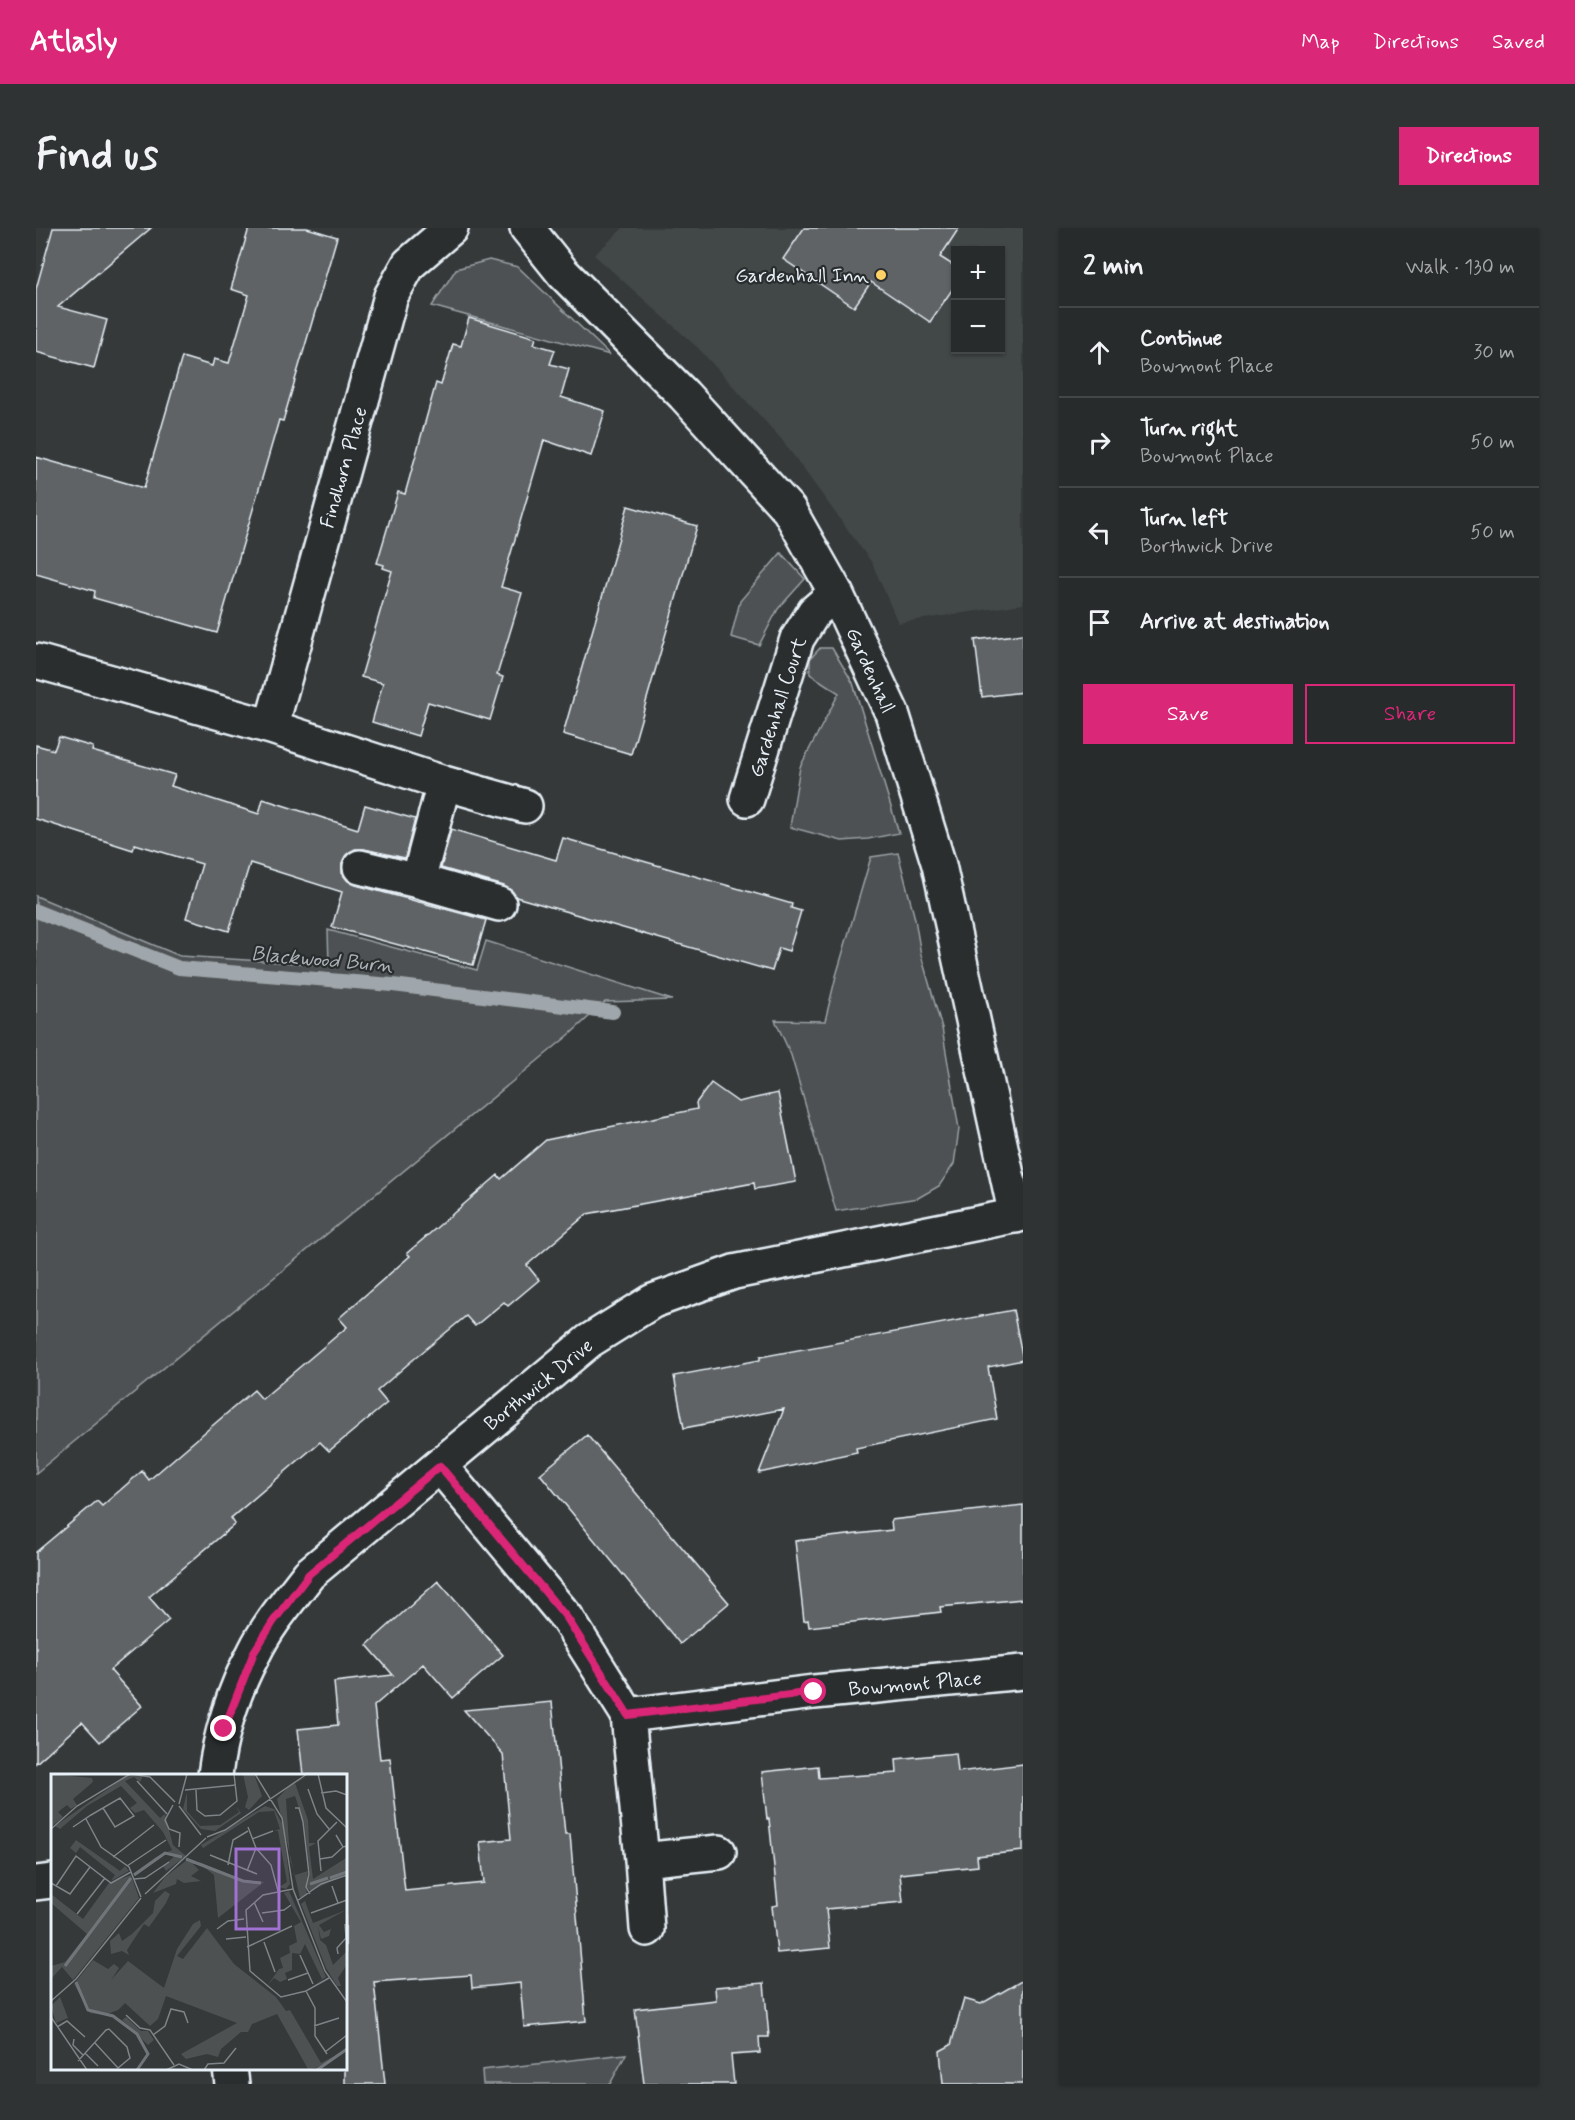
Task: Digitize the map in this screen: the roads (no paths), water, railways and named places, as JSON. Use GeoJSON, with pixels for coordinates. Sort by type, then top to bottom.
{"type":"FeatureCollection","features":[{"type":"Feature","properties":{"kind":"street","name":"Findhorn Place"},"geometry":{"type":"LineString","coordinates":[[271,727],[391,296],[409,264],[451,228]]}},
{"type":"Feature","properties":{"kind":"street","name":"Gardenhall"},"geometry":{"type":"LineString","coordinates":[[527,228],[563,273],[684,395],[789,510],[836,593],[892,713],[939,865],[1020,1215]]}},
{"type":"Feature","properties":{"kind":"street","name":"Gardenhall Court"},"geometry":{"type":"LineString","coordinates":[[747,799],[796,639],[814,612],[836,593]]}},
{"type":"Feature","properties":{"kind":"street"},"geometry":{"type":"LineString","coordinates":[[36,661],[271,727],[444,783],[525,806]]}},
{"type":"Feature","properties":{"kind":"street"},"geometry":{"type":"LineString","coordinates":[[418,881],[444,783]]}},
{"type":"Feature","properties":{"kind":"street"},"geometry":{"type":"LineString","coordinates":[[360,867],[499,904]]}},
{"type":"Feature","properties":{"kind":"street","name":"Borthwick Drive"},"geometry":{"type":"LineString","coordinates":[[215,1774],[224,1729],[254,1652],[309,1574],[589,1341],[653,1301],[734,1272],[1020,1215]]}},
{"type":"Feature","properties":{"kind":"street"},"geometry":{"type":"LineString","coordinates":[[440,1466],[567,1618],[628,1715],[647,1929]]}},
{"type":"Feature","properties":{"kind":"street","name":"Bowmont Place"},"geometry":{"type":"LineString","coordinates":[[628,1715],[814,1692],[1023,1672]]}},
{"type":"Feature","properties":{"kind":"street"},"geometry":{"type":"LineString","coordinates":[[642,1860],[719,1852]]}},
{"type":"Feature","properties":{"kind":"street"},"geometry":{"type":"LineString","coordinates":[[36,1882],[51,1881]]}},
{"type":"Feature","properties":{"kind":"street"},"geometry":{"type":"LineString","coordinates":[[230,2069],[232,2084]]}},
{"type":"Feature","properties":{"kind":"waterway","name":"Blackwood Burn"},"geometry":{"type":"LineString","coordinates":[[36,911],[179,968],[393,985],[613,1012]]}},
{"type":"Feature","properties":{"kind":"place","name":"Gardenhall Inn"},"geometry":{"type":"Point","coordinates":[881,275]}}]}
